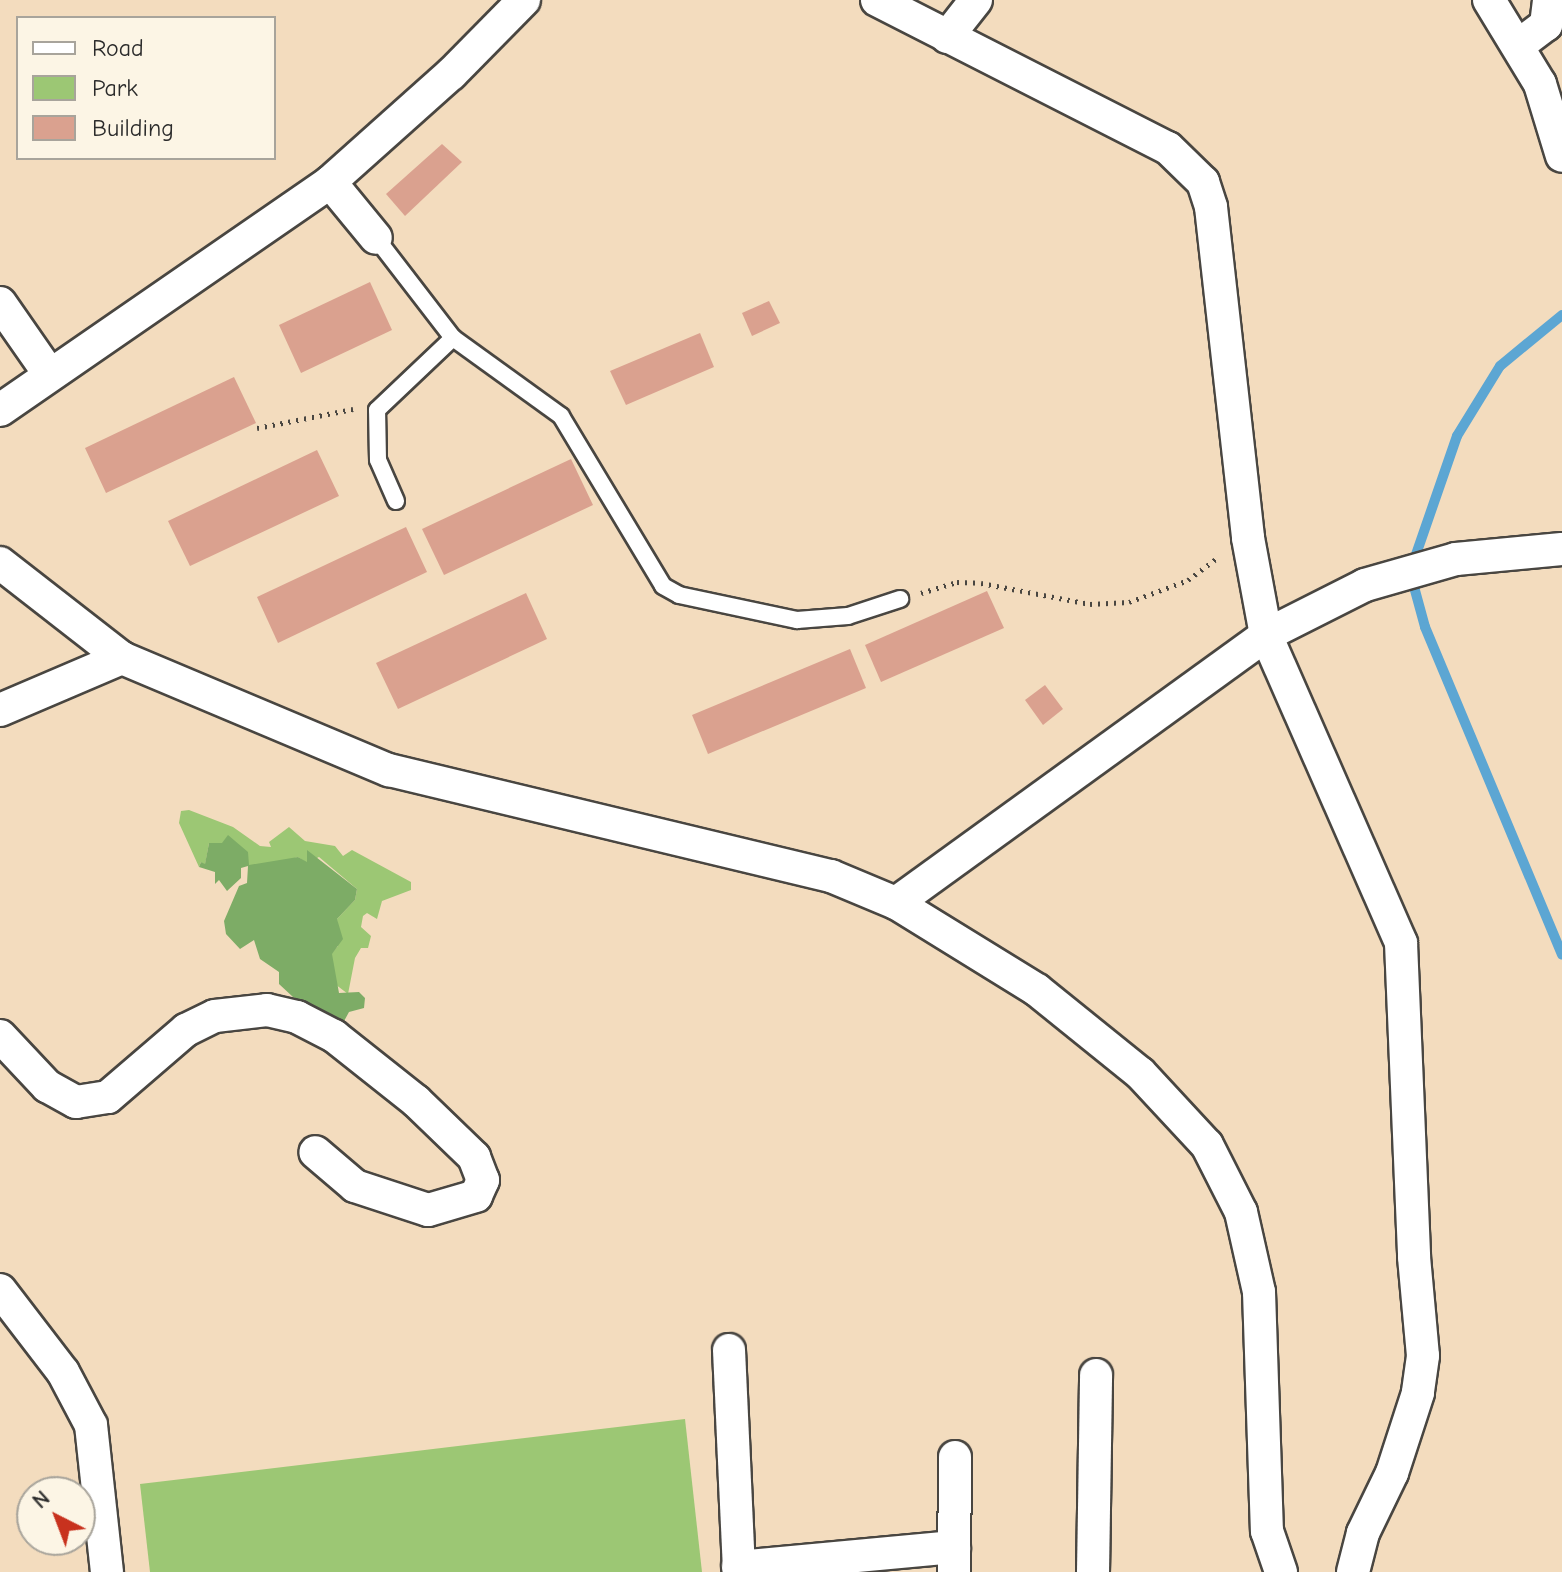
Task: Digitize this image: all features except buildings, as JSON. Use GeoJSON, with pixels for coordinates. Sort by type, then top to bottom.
{"type":"FeatureCollection","features":[{"type":"Feature","properties":{"kind":"street"},"geometry":{"type":"LineString","coordinates":[[0,410],[48,372],[330,182],[451,74],[524,0]]}},
{"type":"Feature","properties":{"kind":"street"},"geometry":{"type":"LineString","coordinates":[[877,0],[1168,148],[1203,182],[1211,207],[1248,538],[1266,635],[1401,943],[1423,1356],[1418,1393],[1392,1473],[1363,1533],[1353,1572]]}},
{"type":"Feature","properties":{"kind":"street"},"geometry":{"type":"LineString","coordinates":[[947,37],[976,0]]}},
{"type":"Feature","properties":{"kind":"street"},"geometry":{"type":"LineString","coordinates":[[1489,0],[1540,84],[1562,156]]}},
{"type":"Feature","properties":{"kind":"street"},"geometry":{"type":"LineString","coordinates":[[1519,45],[1546,25],[1549,0]]}},
{"type":"Feature","properties":{"kind":"street"},"geometry":{"type":"LineString","coordinates":[[330,182],[376,238]]}},
{"type":"Feature","properties":{"kind":"street"},"geometry":{"type":"LineString","coordinates":[[0,303],[48,372]]}},
{"type":"Feature","properties":{"kind":"street"},"geometry":{"type":"LineString","coordinates":[[896,903],[1266,635],[1365,585],[1456,559],[1562,549]]}},
{"type":"Feature","properties":{"kind":"street"},"geometry":{"type":"LineString","coordinates":[[0,563],[122,658],[389,770],[831,876],[896,903],[1037,990],[1140,1073],[1207,1145],[1241,1212],[1259,1292],[1267,1531],[1281,1572]]}},
{"type":"Feature","properties":{"kind":"street"},"geometry":{"type":"LineString","coordinates":[[0,710],[122,658]]}},
{"type":"Feature","properties":{"kind":"street"},"geometry":{"type":"LineString","coordinates":[[0,1036],[47,1086],[76,1102],[108,1097],[186,1030],[215,1016],[267,1010],[297,1017],[334,1036],[416,1101],[474,1157],[483,1180],[476,1196],[428,1210],[355,1186],[315,1152]]}},
{"type":"Feature","properties":{"kind":"street"},"geometry":{"type":"LineString","coordinates":[[0,1290],[63,1372],[91,1425],[107,1572]]}},
{"type":"Feature","properties":{"kind":"street"},"geometry":{"type":"LineString","coordinates":[[729,1350],[738,1569],[954,1560],[955,1457]]}},
{"type":"Feature","properties":{"kind":"street"},"geometry":{"type":"LineString","coordinates":[[1093,1572],[1096,1375]]}},
{"type":"Feature","properties":{"kind":"lane"},"geometry":{"type":"LineString","coordinates":[[376,238],[453,338],[561,416],[663,586],[679,595],[797,620],[848,616],[900,599]]}},
{"type":"Feature","properties":{"kind":"lane"},"geometry":{"type":"LineString","coordinates":[[396,501],[378,460],[374,435],[383,400],[453,338]]}},
{"type":"Feature","properties":{"kind":"path"},"geometry":{"type":"LineString","coordinates":[[257,428],[383,400]]}},
{"type":"Feature","properties":{"kind":"path"},"geometry":{"type":"LineString","coordinates":[[900,599],[957,582],[1090,604],[1129,602],[1188,580],[1221,555]]}},
{"type":"Feature","properties":{"kind":"green space"},"geometry":{"type":"Polygon","coordinates":[[[189,810],[233,827],[260,846],[271,847],[269,842],[289,827],[305,841],[335,846],[343,856],[352,850],[411,882],[411,890],[382,901],[377,919],[367,913],[363,916],[361,927],[371,936],[368,948],[361,948],[355,958],[348,994],[335,984],[331,954],[338,946],[337,919],[355,900],[357,889],[319,857],[307,863],[298,857],[268,866],[248,865],[222,843],[209,843],[205,865],[201,862],[199,867],[179,823],[181,811],[189,810]]]}},
{"type":"Feature","properties":{"kind":"green space"},"geometry":{"type":"Polygon","coordinates":[[[228,835],[248,852],[249,865],[298,857],[307,862],[307,850],[357,889],[355,900],[337,919],[343,939],[332,954],[339,993],[359,992],[365,998],[364,1008],[349,1012],[343,1023],[293,997],[279,984],[279,972],[260,959],[254,940],[240,949],[226,934],[224,921],[239,886],[247,883],[248,866],[241,868],[241,878],[227,891],[219,880],[215,884],[215,872],[199,867],[201,862],[205,864],[209,843],[222,843],[228,835]]]}},
{"type":"Feature","properties":{"kind":"green space"},"geometry":{"type":"Polygon","coordinates":[[[685,1419],[702,1572],[150,1572],[140,1484],[685,1419]]]}},
{"type":"Feature","properties":{"kind":"waterway"},"geometry":{"type":"LineString","coordinates":[[1562,315],[1500,366],[1457,436],[1410,572],[1425,627],[1562,955]]}}]}
